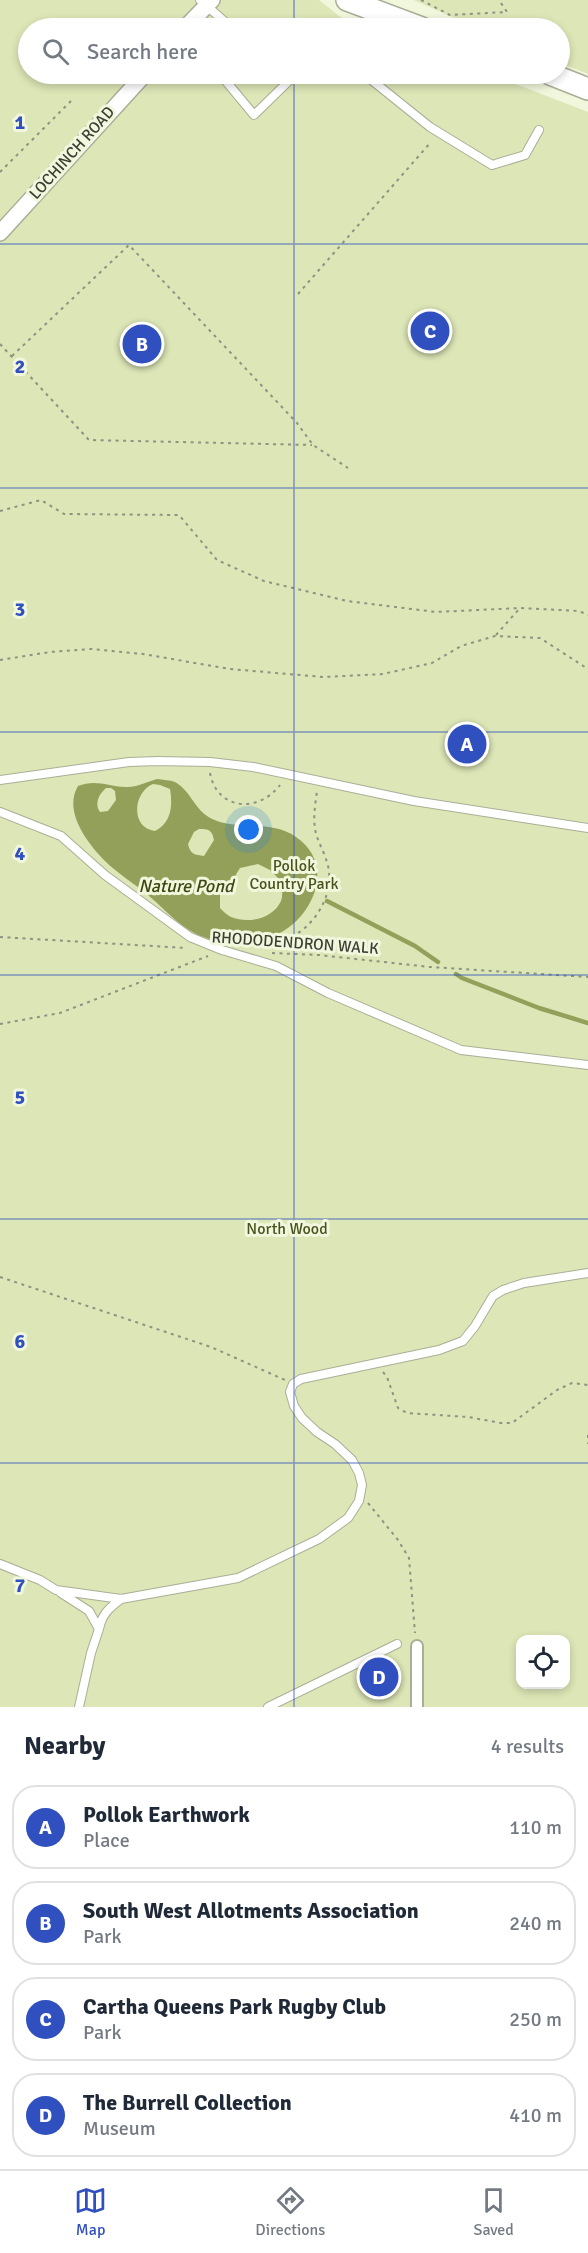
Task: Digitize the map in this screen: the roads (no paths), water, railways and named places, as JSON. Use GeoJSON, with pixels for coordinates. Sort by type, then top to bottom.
{"type":"FeatureCollection","features":[{"type":"Feature","properties":{"kind":"main road"},"geometry":{"type":"LineString","coordinates":[[347,0],[396,18]]}},
{"type":"Feature","properties":{"kind":"main road"},"geometry":{"type":"LineString","coordinates":[[380,0],[408,18]]}},
{"type":"Feature","properties":{"kind":"main road"},"geometry":{"type":"LineString","coordinates":[[570,82],[588,89]]}},
{"type":"Feature","properties":{"kind":"street"},"geometry":{"type":"LineString","coordinates":[[193,18],[206,2]]}},
{"type":"Feature","properties":{"kind":"street","name":"LOCHINCH ROAD"},"geometry":{"type":"LineString","coordinates":[[0,233],[136,84]]}},
{"type":"Feature","properties":{"kind":"street"},"geometry":{"type":"LineString","coordinates":[[416,1641],[417,1707]]}},
{"type":"Feature","properties":{"kind":"lane"},"geometry":{"type":"LineString","coordinates":[[206,2],[222,18]]}},
{"type":"Feature","properties":{"kind":"lane"},"geometry":{"type":"LineString","coordinates":[[228,84],[254,114],[286,84]]}},
{"type":"Feature","properties":{"kind":"lane"},"geometry":{"type":"LineString","coordinates":[[377,84],[439,133],[492,165],[525,155],[539,130]]}},
{"type":"Feature","properties":{"kind":"lane"},"geometry":{"type":"LineString","coordinates":[[0,780],[129,762],[210,762],[253,767],[414,801],[588,828]]}},
{"type":"Feature","properties":{"kind":"lane"},"geometry":{"type":"LineString","coordinates":[[0,812],[61,836],[105,875],[190,937],[222,950],[276,966],[328,993],[461,1050],[588,1065]]}},
{"type":"Feature","properties":{"kind":"lane"},"geometry":{"type":"LineString","coordinates":[[56,1590],[121,1599],[238,1578],[319,1539],[348,1518],[359,1501],[360,1479],[352,1460],[302,1418],[291,1399],[290,1392],[293,1384],[301,1379],[439,1350],[462,1341],[475,1326],[493,1296],[503,1290],[524,1283],[588,1273]]}},
{"type":"Feature","properties":{"kind":"lane"},"geometry":{"type":"LineString","coordinates":[[0,1564],[40,1580],[89,1611],[99,1629]]}},
{"type":"Feature","properties":{"kind":"lane"},"geometry":{"type":"LineString","coordinates":[[79,1707],[100,1620],[106,1610],[121,1599]]}},
{"type":"Feature","properties":{"kind":"lane"},"geometry":{"type":"LineString","coordinates":[[268,1707],[398,1644]]}},
{"type":"Feature","properties":{"kind":"water","name":"Nature Pond"},"geometry":{"type":"Polygon","coordinates":[[[157,779],[169,780],[181,786],[203,813],[217,821],[277,829],[296,837],[308,848],[315,861],[317,875],[310,904],[301,916],[289,927],[269,938],[237,943],[214,940],[186,928],[110,866],[91,845],[75,816],[74,796],[78,786],[96,783],[129,787],[157,779]],[[153,784],[146,788],[138,802],[138,817],[141,824],[155,831],[168,819],[171,802],[170,789],[153,784]],[[106,788],[99,796],[98,809],[100,812],[108,811],[116,800],[115,791],[106,788]],[[205,829],[194,832],[188,844],[190,850],[204,856],[214,840],[212,834],[205,829]],[[258,864],[240,868],[232,881],[220,890],[220,908],[231,917],[238,919],[252,920],[266,916],[281,901],[282,882],[270,870],[258,864]]]}},
{"type":"Feature","properties":{"kind":"waterway"},"geometry":{"type":"LineString","coordinates":[[327,901],[415,946],[438,962]]}},
{"type":"Feature","properties":{"kind":"waterway"},"geometry":{"type":"LineString","coordinates":[[456,974],[539,1008],[588,1023]]}},
{"type":"Feature","properties":{"kind":"place","name":"Cartha Queens Park Rugby Club"},"geometry":{"type":"Point","coordinates":[430,331]}},
{"type":"Feature","properties":{"kind":"place","name":"South West Allotments Association"},"geometry":{"type":"Point","coordinates":[142,344]}},
{"type":"Feature","properties":{"kind":"place","name":"Pollok Earthwork"},"geometry":{"type":"Point","coordinates":[467,744]}},
{"type":"Feature","properties":{"kind":"place","name":"The Burrell Collection"},"geometry":{"type":"Point","coordinates":[379,1677]}},
{"type":"Feature","properties":{"kind":"park label","name":"Pollok Country Park"},"geometry":{"type":"Point","coordinates":[294,875]}},
{"type":"Feature","properties":{"kind":"park label","name":"North Wood"},"geometry":{"type":"Point","coordinates":[287,1229]}}]}
